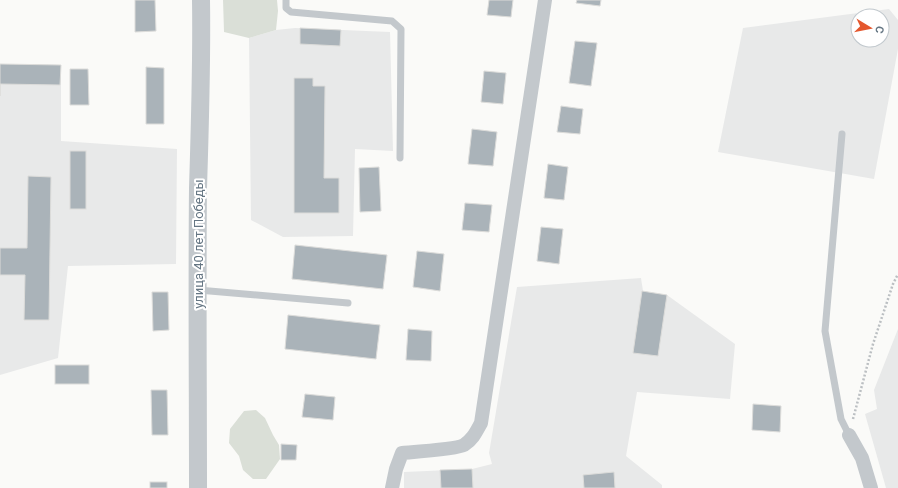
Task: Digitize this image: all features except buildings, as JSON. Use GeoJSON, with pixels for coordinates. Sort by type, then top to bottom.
{"type":"FeatureCollection","features":[{"type":"Feature","properties":{"kind":"street","name":"улица 40 лет Победы"},"geometry":{"type":"LineString","coordinates":[[198,488],[198,188],[202,50],[201,0]]}},
{"type":"Feature","properties":{"kind":"street"},"geometry":{"type":"LineString","coordinates":[[392,488],[396,469],[402,453],[462,446],[473,437],[481,423],[545,0]]}},
{"type":"Feature","properties":{"kind":"street"},"geometry":{"type":"LineString","coordinates":[[849,435],[862,458],[871,488]]}},
{"type":"Feature","properties":{"kind":"lane"},"geometry":{"type":"LineString","coordinates":[[286,0],[286,8],[291,12],[392,21],[401,29],[400,158]]}},
{"type":"Feature","properties":{"kind":"lane"},"geometry":{"type":"LineString","coordinates":[[842,134],[825,331],[841,419],[849,435]]}},
{"type":"Feature","properties":{"kind":"lane"},"geometry":{"type":"LineString","coordinates":[[198,290],[348,303]]}},
{"type":"Feature","properties":{"kind":"path"},"geometry":{"type":"LineString","coordinates":[[849,435],[873,344],[893,284],[898,274]]}},
{"type":"Feature","properties":{"kind":"shaded area"},"geometry":{"type":"Polygon","coordinates":[[[223,0],[277,0],[278,11],[276,30],[249,38],[224,32],[223,0]]]}},
{"type":"Feature","properties":{"kind":"shaded area"},"geometry":{"type":"Polygon","coordinates":[[[890,10],[898,20],[898,49],[874,179],[718,152],[743,28],[850,14],[850,48],[890,48],[890,10]]]}},
{"type":"Feature","properties":{"kind":"shaded area"},"geometry":{"type":"Polygon","coordinates":[[[295,28],[390,32],[393,151],[355,149],[353,236],[283,237],[251,220],[249,38],[276,30],[295,28]]]}},
{"type":"Feature","properties":{"kind":"shaded area"},"geometry":{"type":"Polygon","coordinates":[[[0,64],[61,65],[61,141],[177,149],[176,264],[68,266],[58,358],[0,375],[0,64]]]}},
{"type":"Feature","properties":{"kind":"shaded area"},"geometry":{"type":"Polygon","coordinates":[[[641,278],[643,291],[667,295],[735,344],[730,399],[637,392],[626,456],[662,485],[662,488],[404,488],[404,472],[472,469],[492,464],[489,453],[517,287],[641,278]]]}},
{"type":"Feature","properties":{"kind":"shaded area"},"geometry":{"type":"Polygon","coordinates":[[[898,329],[898,488],[886,488],[865,414],[877,409],[874,390],[898,329]]]}},
{"type":"Feature","properties":{"kind":"shaded area"},"geometry":{"type":"Polygon","coordinates":[[[256,410],[265,418],[279,445],[280,459],[266,479],[253,479],[243,470],[239,456],[229,443],[230,429],[244,411],[256,410]]]}}]}
